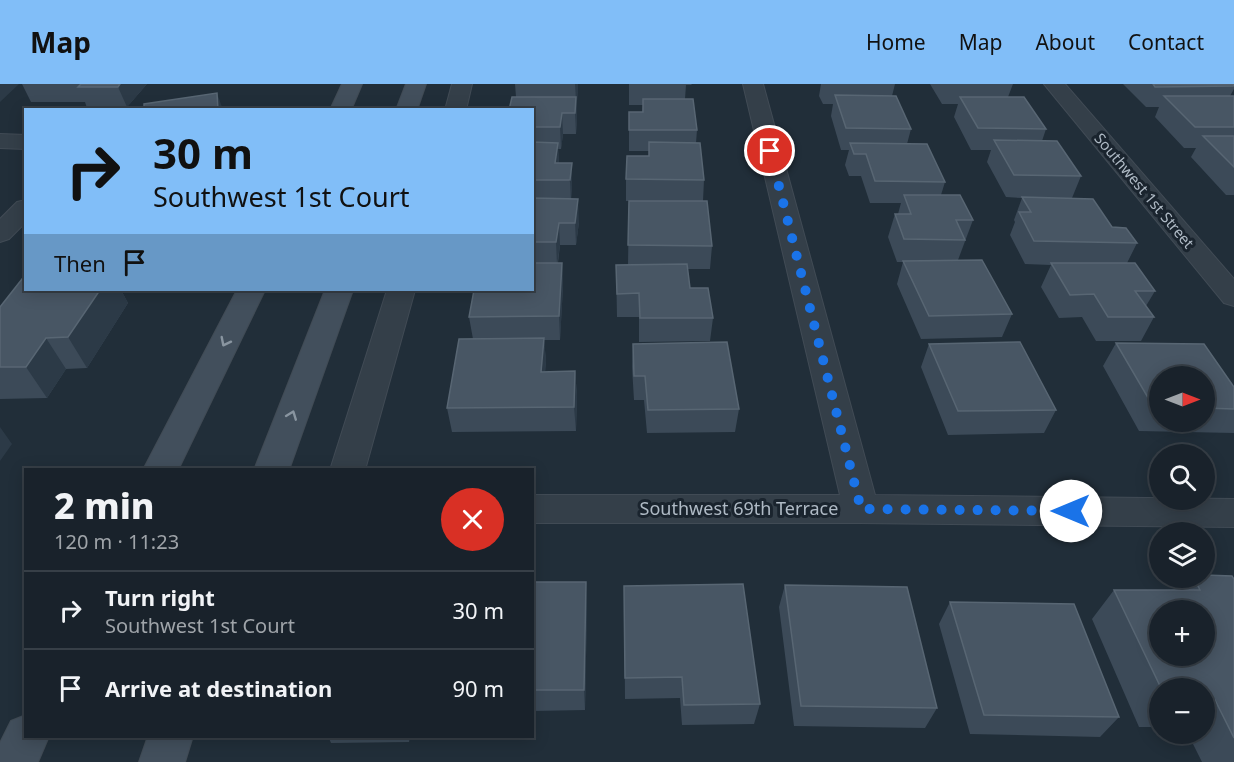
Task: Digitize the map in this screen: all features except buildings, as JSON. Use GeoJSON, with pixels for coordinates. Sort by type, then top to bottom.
{"type":"FeatureCollection","features":[{"type":"Feature","properties":{"kind":"main road"},"geometry":{"type":"LineString","coordinates":[[341,108],[352,84]]}},
{"type":"Feature","properties":{"kind":"main road"},"geometry":{"type":"LineString","coordinates":[[407,108],[416,84]]}},
{"type":"Feature","properties":{"kind":"main road"},"geometry":{"type":"LineString","coordinates":[[161,468],[250,291]]}},
{"type":"Feature","properties":{"kind":"main road"},"geometry":{"type":"LineString","coordinates":[[272,468],[339,291]]}},
{"type":"Feature","properties":{"kind":"main road"},"geometry":{"type":"LineString","coordinates":[[15,762],[26,738]]}},
{"type":"Feature","properties":{"kind":"main road"},"geometry":{"type":"LineString","coordinates":[[162,762],[170,738]]}},
{"type":"Feature","properties":{"kind":"street"},"geometry":{"type":"LineString","coordinates":[[456,108],[462,84]]}},
{"type":"Feature","properties":{"kind":"street"},"geometry":{"type":"LineString","coordinates":[[753,84],[861,509]]}},
{"type":"Feature","properties":{"kind":"street","name":"Southwest 1st Street"},"geometry":{"type":"LineString","coordinates":[[1054,84],[1234,297]]}},
{"type":"Feature","properties":{"kind":"street"},"geometry":{"type":"LineString","coordinates":[[0,141],[24,142]]}},
{"type":"Feature","properties":{"kind":"street"},"geometry":{"type":"LineString","coordinates":[[0,234],[24,209]]}},
{"type":"Feature","properties":{"kind":"street"},"geometry":{"type":"LineString","coordinates":[[348,468],[401,291]]}},
{"type":"Feature","properties":{"kind":"street","name":"Southwest 69th Terrace"},"geometry":{"type":"LineString","coordinates":[[534,509],[861,509],[1234,513]]}},
{"type":"Feature","properties":{"kind":"route"},"geometry":{"type":"LineString","coordinates":[[770,151],[861,509],[1071,511]]}}]}
